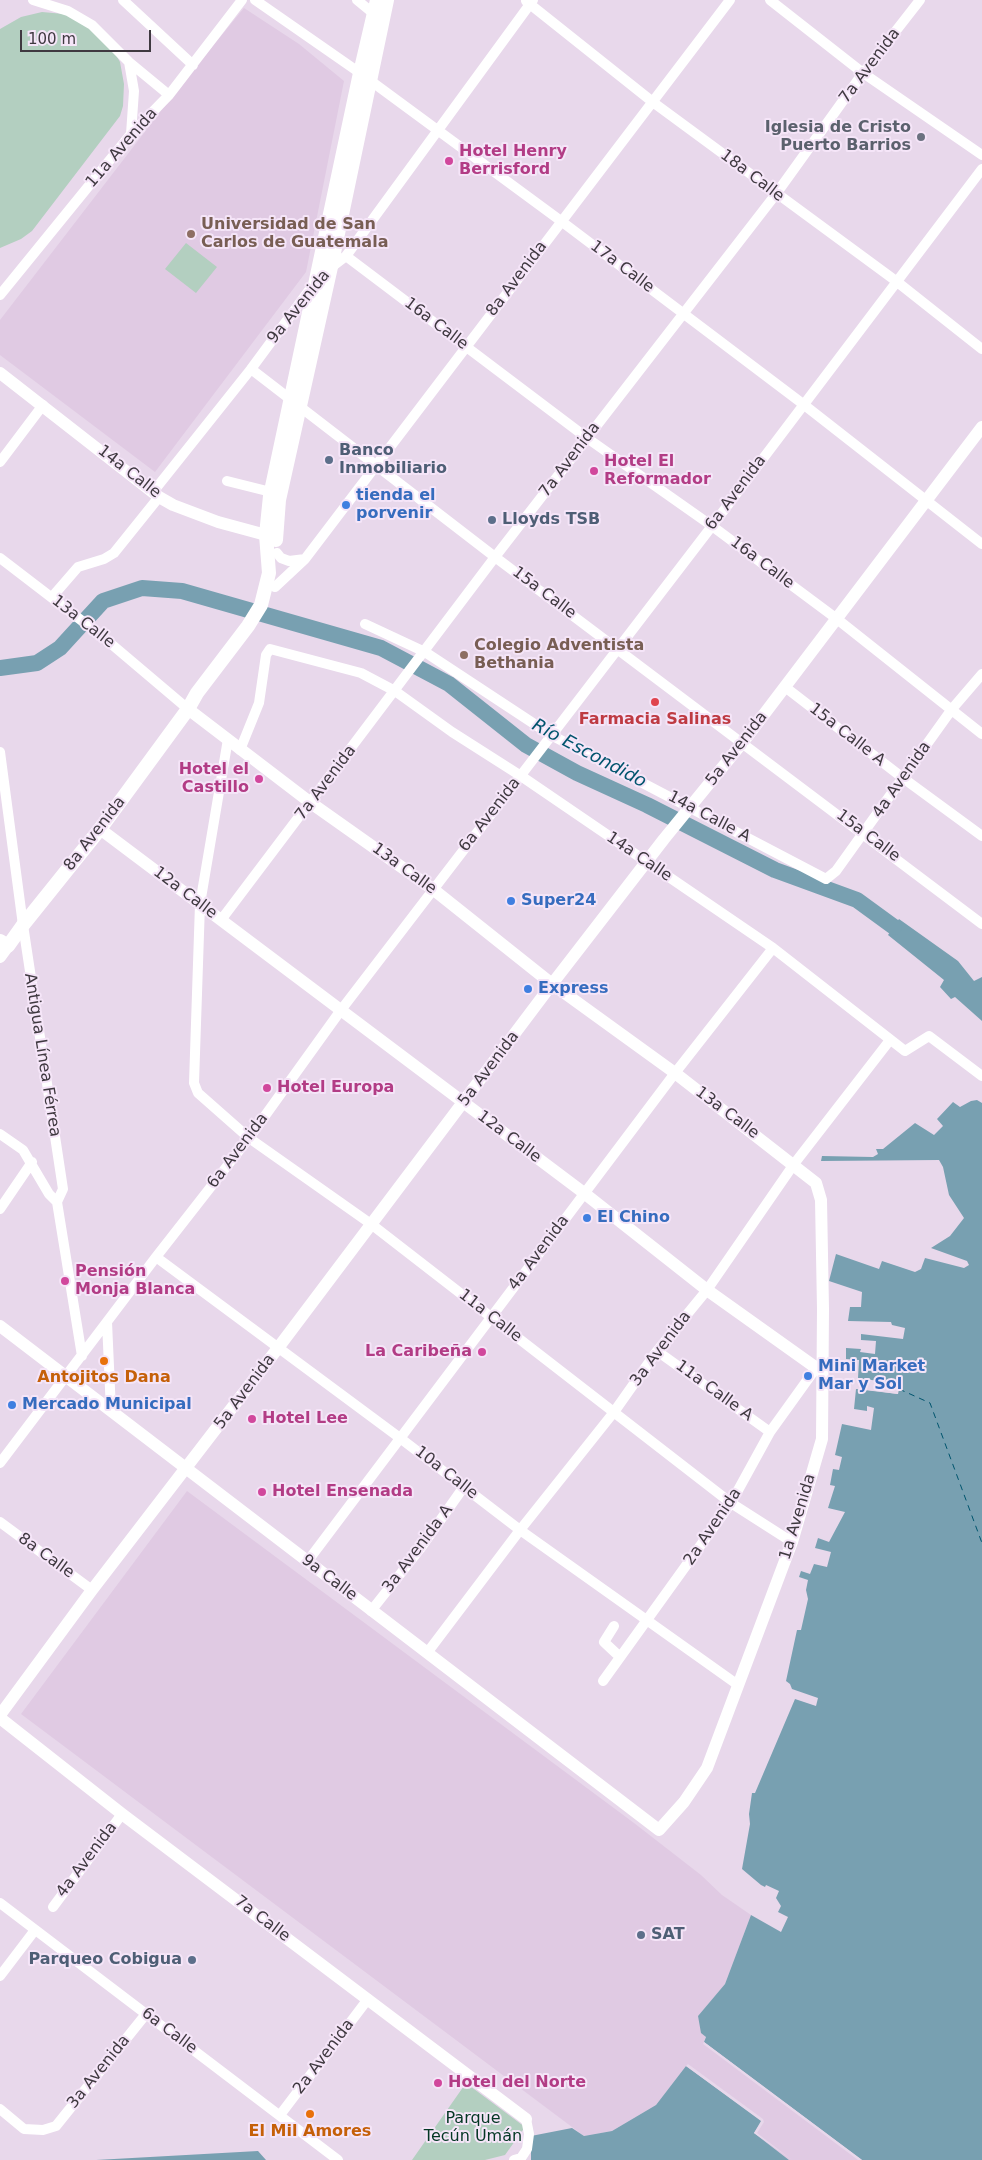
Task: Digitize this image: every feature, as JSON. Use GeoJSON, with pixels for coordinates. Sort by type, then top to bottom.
{"type":"FeatureCollection","features":[{"type":"Feature","properties":{"kind":"main road"},"geometry":{"type":"LineString","coordinates":[[271,534],[280,500],[316,282],[365,77],[387,0]]}},
{"type":"Feature","properties":{"kind":"main road"},"geometry":{"type":"LineString","coordinates":[[271,534],[270,492],[296,403],[331,267],[365,77],[375,7]]}},
{"type":"Feature","properties":{"kind":"main road","name":"8a Avenida"},"geometry":{"type":"LineString","coordinates":[[3,948],[100,828],[188,709],[197,693],[247,632],[264,606],[275,588],[277,574],[277,553],[271,534]]}},
{"type":"Feature","properties":{"kind":"main road","name":"8a Avenida"},"geometry":{"type":"LineString","coordinates":[[264,606],[269,573],[271,534]]}},
{"type":"Feature","properties":{"kind":"street"},"geometry":{"type":"LineString","coordinates":[[32,0],[68,11],[92,25],[129,62],[169,95]]}},
{"type":"Feature","properties":{"kind":"street"},"geometry":{"type":"LineString","coordinates":[[123,0],[193,64]]}},
{"type":"Feature","properties":{"kind":"street","name":"11a Avenida"},"geometry":{"type":"LineString","coordinates":[[0,295],[131,134],[169,95],[242,0]]}},
{"type":"Feature","properties":{"kind":"street","name":"17a Calle"},"geometry":{"type":"LineString","coordinates":[[255,0],[439,130],[561,220],[803,404],[982,544]]}},
{"type":"Feature","properties":{"kind":"street"},"geometry":{"type":"LineString","coordinates":[[357,0],[375,7]]}},
{"type":"Feature","properties":{"kind":"street","name":"8a Avenida"},"geometry":{"type":"LineString","coordinates":[[275,588],[305,559],[561,220],[654,103],[730,0]]}},
{"type":"Feature","properties":{"kind":"street"},"geometry":{"type":"LineString","coordinates":[[770,0],[863,73],[982,155]]}},
{"type":"Feature","properties":{"kind":"street","name":"7a Avenida"},"geometry":{"type":"LineString","coordinates":[[221,920],[423,655],[495,557],[776,194],[863,73],[920,0]]}},
{"type":"Feature","properties":{"kind":"street","name":"18a Calle"},"geometry":{"type":"LineString","coordinates":[[529,1],[654,103],[896,281],[982,349]]}},
{"type":"Feature","properties":{"kind":"street","name":"9a Avenida"},"geometry":{"type":"LineString","coordinates":[[55,599],[78,567],[104,560],[114,553],[316,282],[331,267],[346,256],[439,130],[529,1]]}},
{"type":"Feature","properties":{"kind":"street"},"geometry":{"type":"LineString","coordinates":[[129,62],[134,91],[131,134]]}},
{"type":"Feature","properties":{"kind":"street","name":"6a Avenida"},"geometry":{"type":"LineString","coordinates":[[0,1463],[249,1138],[340,1010],[712,526],[982,169]]}},
{"type":"Feature","properties":{"kind":"street","name":"16a Calle"},"geometry":{"type":"LineString","coordinates":[[346,256],[587,438],[712,526],[837,619],[982,734]]}},
{"type":"Feature","properties":{"kind":"street","name":"15a Calle"},"geometry":{"type":"LineString","coordinates":[[251,369],[377,464],[495,557],[864,833],[982,924]]}},
{"type":"Feature","properties":{"kind":"street","name":"14a Calle"},"geometry":{"type":"LineString","coordinates":[[0,373],[156,495],[173,505],[218,522],[271,534]]}},
{"type":"Feature","properties":{"kind":"street"},"geometry":{"type":"LineString","coordinates":[[0,462],[43,405]]}},
{"type":"Feature","properties":{"kind":"street","name":"5a Avenida"},"geometry":{"type":"LineString","coordinates":[[0,1716],[92,1590],[464,1103],[552,984],[664,839],[743,742],[982,426]]}},
{"type":"Feature","properties":{"kind":"street"},"geometry":{"type":"LineString","coordinates":[[227,481],[270,492]]}},
{"type":"Feature","properties":{"kind":"street"},"geometry":{"type":"LineString","coordinates":[[277,553],[281,558],[288,561],[305,559]]}},
{"type":"Feature","properties":{"kind":"street","name":"13a Calle"},"geometry":{"type":"LineString","coordinates":[[0,558],[103,637],[240,750],[434,890],[552,984],[675,1073],[810,1177]]}},
{"type":"Feature","properties":{"kind":"street","name":"14a Calle A"},"geometry":{"type":"LineString","coordinates":[[365,624],[423,655],[550,736],[688,811],[819,876]]}},
{"type":"Feature","properties":{"kind":"street","name":"14a Calle"},"geometry":{"type":"LineString","coordinates":[[240,750],[259,703],[267,651],[272,649],[348,668],[395,692],[452,732],[524,772],[647,862],[773,948],[905,1051],[929,1036],[982,1076]]}},
{"type":"Feature","properties":{"kind":"street","name":"4a Avenida"},"geometry":{"type":"LineString","coordinates":[[819,876],[826,879],[832,876],[952,709],[982,674]]}},
{"type":"Feature","properties":{"kind":"street","name":"15a Calle A"},"geometry":{"type":"LineString","coordinates":[[785,687],[982,836]]}},
{"type":"Feature","properties":{"kind":"street"},"geometry":{"type":"LineString","coordinates":[[200,904],[228,739]]}},
{"type":"Feature","properties":{"kind":"street","name":"Antigua Línea Férrea"},"geometry":{"type":"LineString","coordinates":[[0,752],[62,1189],[57,1202],[82,1356]]}},
{"type":"Feature","properties":{"kind":"street","name":"12a Calle"},"geometry":{"type":"LineString","coordinates":[[100,828],[584,1193],[707,1290],[819,1370]]}},
{"type":"Feature","properties":{"kind":"street","name":"11a Calle"},"geometry":{"type":"LineString","coordinates":[[200,904],[197,937],[194,1083],[202,1097],[249,1138],[371,1224],[731,1503],[792,1542]]}},
{"type":"Feature","properties":{"kind":"street","name":"4a Avenida"},"geometry":{"type":"LineString","coordinates":[[307,1562],[675,1073],[773,948]]}},
{"type":"Feature","properties":{"kind":"street","name":"3a Avenida"},"geometry":{"type":"LineString","coordinates":[[427,1653],[520,1530],[614,1412],[658,1351],[707,1290],[794,1164],[890,1040]]}},
{"type":"Feature","properties":{"kind":"street"},"geometry":{"type":"LineString","coordinates":[[0,1134],[23,1150],[32,1162],[49,1194],[57,1202]]}},
{"type":"Feature","properties":{"kind":"street"},"geometry":{"type":"LineString","coordinates":[[0,1209],[32,1162]]}},
{"type":"Feature","properties":{"kind":"street","name":"1a Avenida"},"geometry":{"type":"LineString","coordinates":[[659,1830],[684,1802],[707,1768],[792,1542],[822,1440],[819,1370],[823,1309],[821,1200],[816,1183],[810,1177]]}},
{"type":"Feature","properties":{"kind":"street","name":"10a Calle"},"geometry":{"type":"LineString","coordinates":[[156,1257],[400,1438],[520,1530],[738,1685]]}},
{"type":"Feature","properties":{"kind":"street"},"geometry":{"type":"LineString","coordinates":[[107,1322],[110,1411]]}},
{"type":"Feature","properties":{"kind":"street","name":"9a Calle"},"geometry":{"type":"LineString","coordinates":[[0,1326],[659,1830]]}},
{"type":"Feature","properties":{"kind":"street","name":"11a Calle A"},"geometry":{"type":"LineString","coordinates":[[658,1351],[770,1432]]}},
{"type":"Feature","properties":{"kind":"street","name":"2a Avenida"},"geometry":{"type":"LineString","coordinates":[[603,1681],[731,1503],[770,1432],[819,1370]]}},
{"type":"Feature","properties":{"kind":"street","name":"3a Avenida A"},"geometry":{"type":"LineString","coordinates":[[371,1611],[420,1549],[463,1488]]}},
{"type":"Feature","properties":{"kind":"street","name":"8a Calle"},"geometry":{"type":"LineString","coordinates":[[0,1522],[92,1590]]}},
{"type":"Feature","properties":{"kind":"street"},"geometry":{"type":"LineString","coordinates":[[614,1626],[604,1642],[620,1657]]}},
{"type":"Feature","properties":{"kind":"street","name":"7a Calle"},"geometry":{"type":"LineString","coordinates":[[0,1716],[122,1814],[526,2119]]}},
{"type":"Feature","properties":{"kind":"street","name":"4a Avenida"},"geometry":{"type":"LineString","coordinates":[[53,1907],[122,1814]]}},
{"type":"Feature","properties":{"kind":"street","name":"6a Calle"},"geometry":{"type":"LineString","coordinates":[[0,1903],[338,2160]]}},
{"type":"Feature","properties":{"kind":"street"},"geometry":{"type":"LineString","coordinates":[[0,1976],[35,1930]]}},
{"type":"Feature","properties":{"kind":"street","name":"2a Avenida"},"geometry":{"type":"LineString","coordinates":[[280,2115],[368,1999]]}},
{"type":"Feature","properties":{"kind":"street","name":"3a Avenida"},"geometry":{"type":"LineString","coordinates":[[0,2109],[24,2128],[33,2131],[56,2126],[146,2014]]}},
{"type":"Feature","properties":{"kind":"street"},"geometry":{"type":"LineString","coordinates":[[514,2160],[521,2158],[527,2149],[529,2134],[526,2119]]}},
{"type":"Feature","properties":{"kind":"shaded area","name":"Universidad de San Carlos de Guatemala"},"geometry":{"type":"Polygon","coordinates":[[[244,8],[299,44],[344,81],[306,272],[155,472],[0,355],[0,320],[184,81],[244,8]]]}},
{"type":"Feature","properties":{"kind":"shaded area"},"geometry":{"type":"Polygon","coordinates":[[[187,1491],[634,1823],[701,1875],[722,1895],[751,1915],[725,1984],[698,2016],[706,2036],[704,2042],[862,2160],[789,2160],[754,2133],[686,2066],[656,2105],[612,2131],[584,2136],[21,1714],[187,1491]]]}},
{"type":"Feature","properties":{"kind":"green space"},"geometry":{"type":"Polygon","coordinates":[[[42,12],[64,14],[84,22],[115,53],[120,62],[124,84],[123,106],[120,116],[32,231],[21,239],[0,248],[0,29],[21,17],[42,12]]]}},
{"type":"Feature","properties":{"kind":"green space"},"geometry":{"type":"Polygon","coordinates":[[[186,243],[217,267],[196,293],[165,269],[186,243]]]}},
{"type":"Feature","properties":{"kind":"green space","name":"Parque Tecún Umán"},"geometry":{"type":"Polygon","coordinates":[[[466,2083],[525,2127],[505,2155],[485,2160],[412,2160],[466,2083]]]}},
{"type":"Feature","properties":{"kind":"water"},"geometry":{"type":"Polygon","coordinates":[[[899,919],[958,961],[974,981],[982,977],[982,1021],[955,997],[951,999],[940,987],[944,980],[888,935],[899,919]]]}},
{"type":"Feature","properties":{"kind":"water"},"geometry":{"type":"Polygon","coordinates":[[[977,1100],[982,1103],[982,2160],[862,2160],[704,2042],[706,2037],[701,2033],[698,2016],[725,1984],[751,1915],[781,1932],[788,1917],[778,1912],[781,1906],[776,1898],[779,1891],[766,1885],[765,1887],[761,1885],[742,1869],[750,1824],[749,1814],[752,1793],[755,1793],[795,1699],[816,1706],[818,1698],[792,1689],[786,1681],[797,1630],[801,1630],[808,1599],[806,1590],[808,1580],[799,1577],[801,1571],[810,1574],[814,1564],[827,1567],[831,1552],[815,1548],[818,1538],[829,1542],[845,1512],[828,1508],[835,1486],[830,1485],[833,1469],[839,1470],[842,1457],[835,1455],[842,1424],[871,1430],[874,1408],[867,1406],[867,1411],[854,1409],[856,1389],[898,1394],[899,1384],[858,1378],[859,1360],[846,1359],[846,1348],[861,1349],[860,1352],[875,1354],[876,1341],[861,1340],[861,1334],[903,1339],[905,1328],[892,1325],[891,1322],[848,1321],[850,1307],[861,1307],[862,1292],[829,1281],[836,1254],[879,1269],[882,1261],[915,1272],[921,1269],[925,1258],[964,1268],[969,1265],[967,1261],[931,1248],[950,1236],[964,1218],[949,1195],[943,1167],[939,1160],[821,1161],[822,1156],[873,1157],[878,1154],[876,1149],[883,1149],[915,1123],[934,1135],[943,1126],[937,1119],[953,1102],[960,1107],[977,1100]]]}},
{"type":"Feature","properties":{"kind":"water"},"geometry":{"type":"Polygon","coordinates":[[[686,2066],[762,2121],[754,2133],[789,2160],[531,2160],[531,2136],[572,2128],[584,2136],[612,2131],[656,2105],[686,2066]]]}},
{"type":"Feature","properties":{"kind":"water"},"geometry":{"type":"Polygon","coordinates":[[[258,2151],[266,2160],[96,2160],[258,2151]]]}},
{"type":"Feature","properties":{"kind":"pier"},"geometry":{"type":"Polygon","coordinates":[[[856,1386],[896,1391],[897,1387],[899,1387],[898,1394],[853,1388],[856,1386]]]}},
{"type":"Feature","properties":{"kind":"pier"},"geometry":{"type":"Polygon","coordinates":[[[704,2042],[862,2160],[858,2160],[703,2044],[704,2042]]]}},
{"type":"Feature","properties":{"kind":"pier"},"geometry":{"type":"Polygon","coordinates":[[[688,2064],[763,2119],[764,2122],[757,2133],[792,2160],[754,2133],[761,2121],[686,2066],[688,2064]]]}},
{"type":"Feature","properties":{"kind":"waterway","name":"Río Escondido"},"geometry":{"type":"LineString","coordinates":[[0,668],[37,663],[60,648],[103,601],[142,588],[182,591],[381,648],[449,684],[526,745],[577,773],[647,805],[775,870],[857,900],[894,927]]}},
{"type":"Feature","properties":{"kind":"ferry route"},"geometry":{"type":"LineString","coordinates":[[899,1389],[930,1403],[982,1543]]}},
{"type":"Feature","properties":{"kind":"place","name":"Iglesia de Cristo Puerto Barrios"},"geometry":{"type":"Point","coordinates":[921,137]}},
{"type":"Feature","properties":{"kind":"place","name":"Hotel Henry Berrisford"},"geometry":{"type":"Point","coordinates":[449,161]}},
{"type":"Feature","properties":{"kind":"place","name":"Universidad de San Carlos de Guatemala"},"geometry":{"type":"Point","coordinates":[191,234]}},
{"type":"Feature","properties":{"kind":"place","name":"Banco Inmobiliario"},"geometry":{"type":"Point","coordinates":[329,460]}},
{"type":"Feature","properties":{"kind":"place","name":"Hotel El Reformador"},"geometry":{"type":"Point","coordinates":[594,471]}},
{"type":"Feature","properties":{"kind":"place","name":"tienda el porvenir"},"geometry":{"type":"Point","coordinates":[346,505]}},
{"type":"Feature","properties":{"kind":"place","name":"Lloyds TSB"},"geometry":{"type":"Point","coordinates":[492,520]}},
{"type":"Feature","properties":{"kind":"place","name":"Colegio Adventista Bethania"},"geometry":{"type":"Point","coordinates":[464,655]}},
{"type":"Feature","properties":{"kind":"place","name":"Farmacia Salinas"},"geometry":{"type":"Point","coordinates":[655,702]}},
{"type":"Feature","properties":{"kind":"place","name":"Hotel el Castillo"},"geometry":{"type":"Point","coordinates":[259,779]}},
{"type":"Feature","properties":{"kind":"place","name":"Super24"},"geometry":{"type":"Point","coordinates":[511,901]}},
{"type":"Feature","properties":{"kind":"place","name":"Express"},"geometry":{"type":"Point","coordinates":[528,989]}},
{"type":"Feature","properties":{"kind":"place","name":"Hotel Europa"},"geometry":{"type":"Point","coordinates":[267,1088]}},
{"type":"Feature","properties":{"kind":"place","name":"El Chino"},"geometry":{"type":"Point","coordinates":[587,1218]}},
{"type":"Feature","properties":{"kind":"place","name":"Pensión Monja Blanca"},"geometry":{"type":"Point","coordinates":[65,1281]}},
{"type":"Feature","properties":{"kind":"place","name":"La Caribeña"},"geometry":{"type":"Point","coordinates":[482,1352]}},
{"type":"Feature","properties":{"kind":"place","name":"Antojitos Dana"},"geometry":{"type":"Point","coordinates":[104,1361]}},
{"type":"Feature","properties":{"kind":"place","name":"Mini Market Mar y Sol"},"geometry":{"type":"Point","coordinates":[808,1376]}},
{"type":"Feature","properties":{"kind":"place","name":"Mercado Municipal"},"geometry":{"type":"Point","coordinates":[12,1405]}},
{"type":"Feature","properties":{"kind":"place","name":"Hotel Lee"},"geometry":{"type":"Point","coordinates":[252,1419]}},
{"type":"Feature","properties":{"kind":"place","name":"Hotel Ensenada"},"geometry":{"type":"Point","coordinates":[262,1492]}},
{"type":"Feature","properties":{"kind":"place","name":"SAT"},"geometry":{"type":"Point","coordinates":[641,1935]}},
{"type":"Feature","properties":{"kind":"place","name":"Parqueo Cobigua"},"geometry":{"type":"Point","coordinates":[192,1960]}},
{"type":"Feature","properties":{"kind":"place","name":"Hotel del Norte"},"geometry":{"type":"Point","coordinates":[438,2083]}},
{"type":"Feature","properties":{"kind":"place","name":"El Mil Amores"},"geometry":{"type":"Point","coordinates":[310,2114]}}]}
